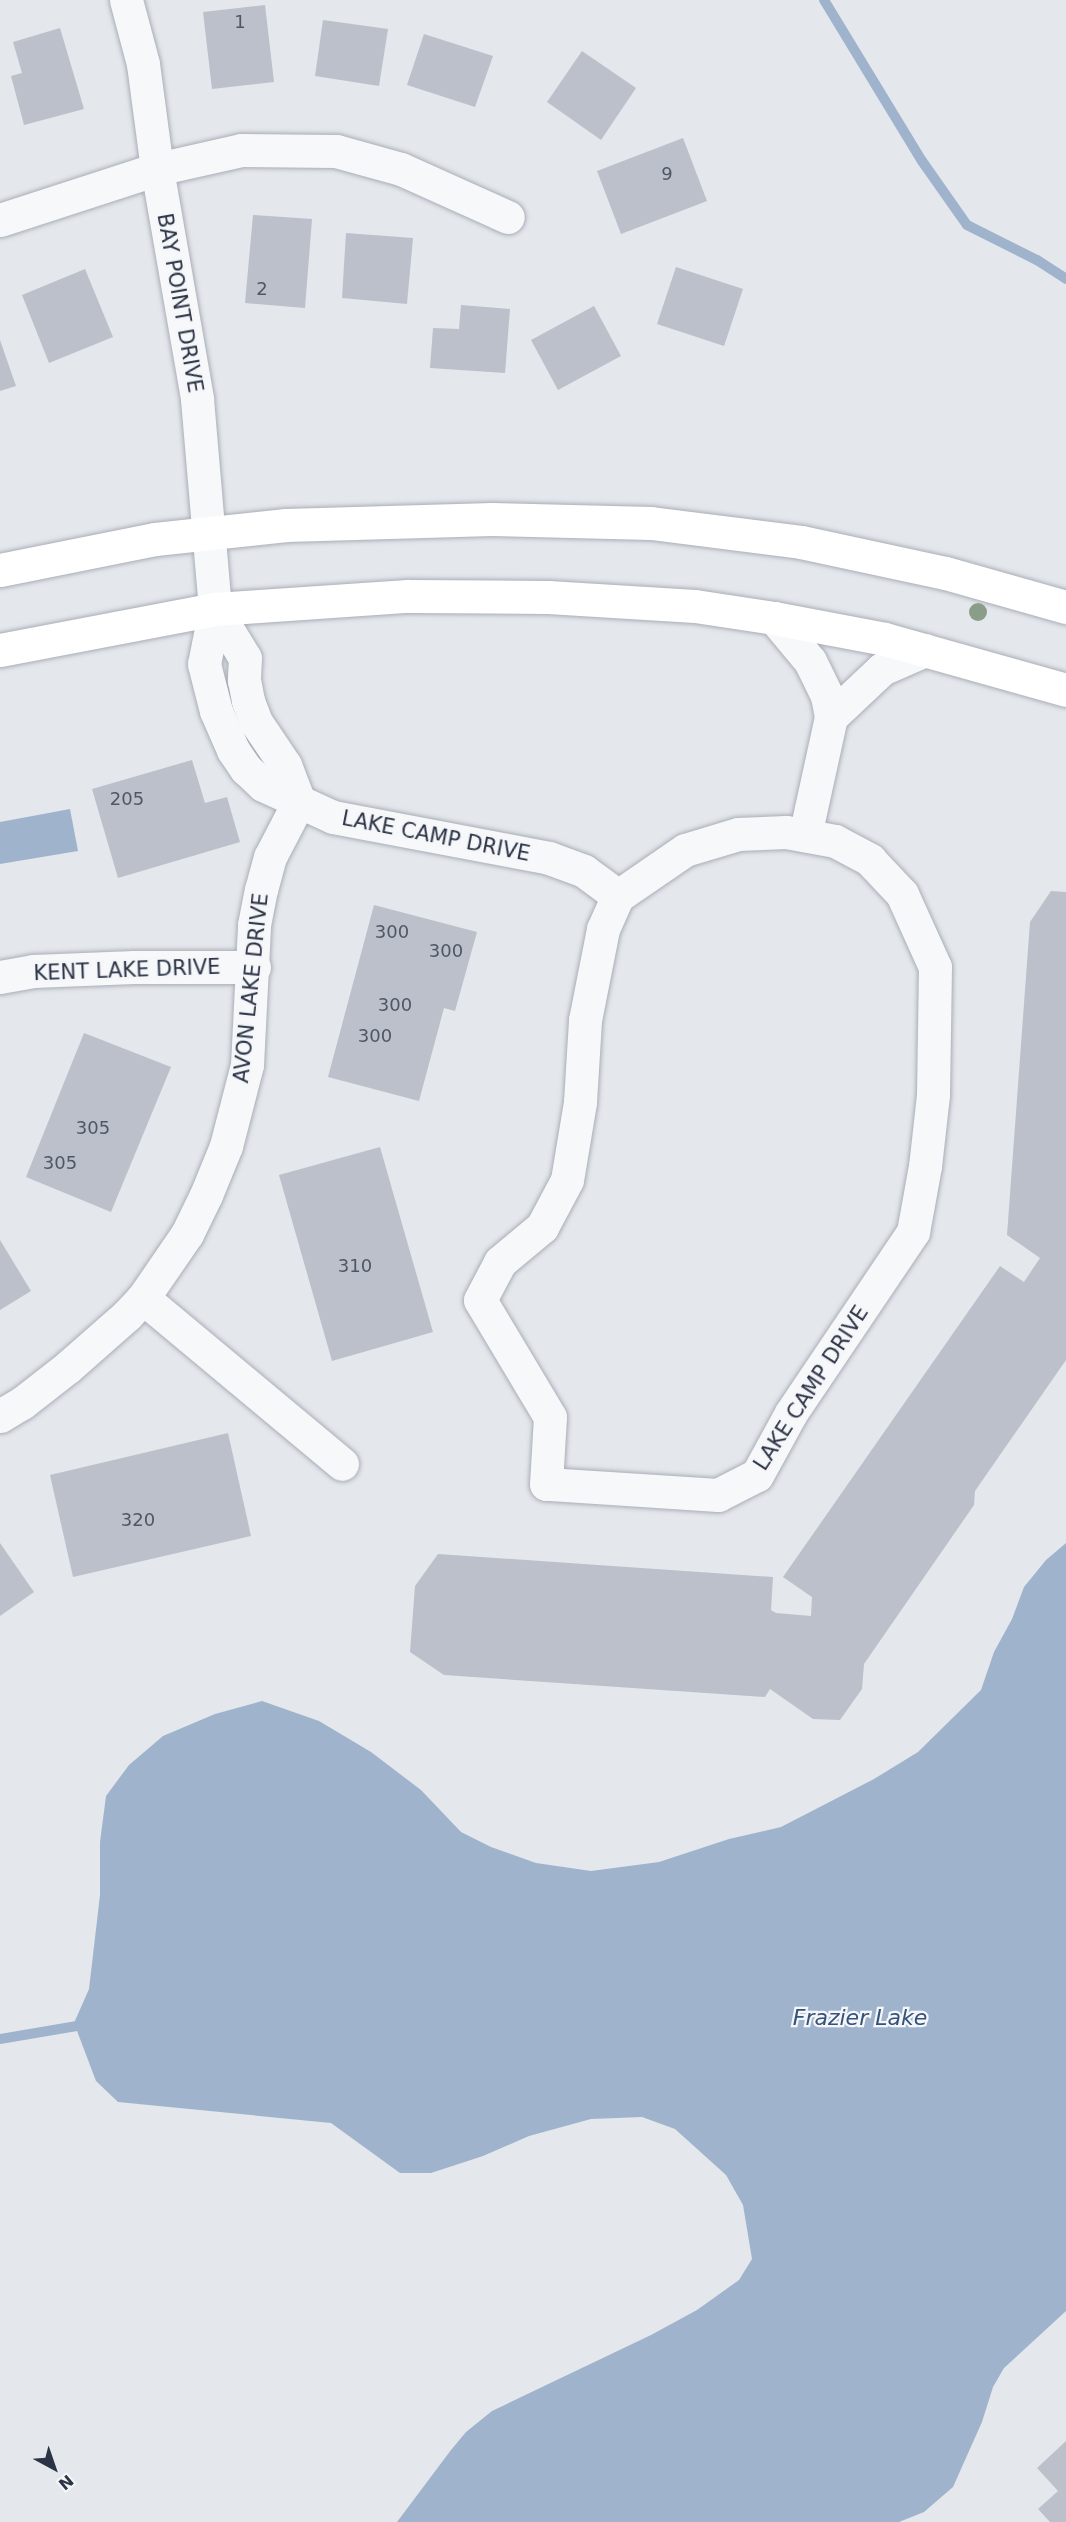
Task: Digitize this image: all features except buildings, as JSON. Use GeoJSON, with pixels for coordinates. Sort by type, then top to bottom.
{"type":"FeatureCollection","features":[{"type":"Feature","properties":{"kind":"main road"},"geometry":{"type":"LineString","coordinates":[[0,570],[155,539],[286,525],[492,519],[651,523],[801,542],[946,573],[1066,607]]}},
{"type":"Feature","properties":{"kind":"main road"},"geometry":{"type":"LineString","coordinates":[[0,650],[215,609],[408,596],[548,597],[695,606],[774,618],[885,639],[1066,690]]}},
{"type":"Feature","properties":{"kind":"street","name":"BAY POINT DRIVE"},"geometry":{"type":"LineString","coordinates":[[126,0],[143,64],[157,169],[197,399],[215,609]]}},
{"type":"Feature","properties":{"kind":"street"},"geometry":{"type":"LineString","coordinates":[[0,220],[157,169],[241,150],[336,151],[400,169],[508,217]]}},
{"type":"Feature","properties":{"kind":"street","name":"LAKE CAMP DRIVE"},"geometry":{"type":"LineString","coordinates":[[215,609],[204,664],[216,711],[233,750],[246,769],[262,785],[333,818],[549,858],[584,871],[618,896]]}},
{"type":"Feature","properties":{"kind":"street"},"geometry":{"type":"LineString","coordinates":[[774,618],[810,661],[827,696],[831,717],[805,835]]}},
{"type":"Feature","properties":{"kind":"street"},"geometry":{"type":"LineString","coordinates":[[831,717],[882,669],[925,650]]}},
{"type":"Feature","properties":{"kind":"street","name":"AVON LAKE DRIVE"},"geometry":{"type":"LineString","coordinates":[[0,1416],[22,1403],[68,1367],[143,1298],[187,1234],[226,1146],[247,1065],[254,967],[254,925],[270,857],[299,801]]}},
{"type":"Feature","properties":{"kind":"street","name":"LAKE CAMP DRIVE"},"geometry":{"type":"LineString","coordinates":[[786,832],[805,835],[835,841],[870,860],[902,894],[935,967],[933,1095],[925,1166],[913,1232],[791,1413],[757,1475],[717,1495],[546,1484],[550,1417],[480,1300],[500,1262],[542,1227],[567,1180],[580,1102],[585,1020],[603,929],[618,896],[685,850],[738,834],[786,832]]}},
{"type":"Feature","properties":{"kind":"street","name":"KENT LAKE DRIVE"},"geometry":{"type":"LineString","coordinates":[[0,977],[33,971],[89,968],[254,967]]}},
{"type":"Feature","properties":{"kind":"street"},"geometry":{"type":"LineString","coordinates":[[143,1298],[342,1464]]}},
{"type":"Feature","properties":{"kind":"water"},"geometry":{"type":"Polygon","coordinates":[[[70,809],[78,851],[0,864],[0,822],[70,809]]]}},
{"type":"Feature","properties":{"kind":"water","name":"Frazier Lake"},"geometry":{"type":"Polygon","coordinates":[[[1066,1543],[1066,2311],[1004,2368],[993,2387],[982,2422],[953,2487],[924,2512],[899,2522],[397,2522],[466,2432],[492,2411],[651,2335],[697,2310],[739,2280],[752,2259],[743,2205],[726,2175],[675,2129],[642,2117],[591,2119],[529,2136],[483,2156],[431,2173],[400,2173],[331,2123],[118,2102],[96,2081],[74,2023],[89,1989],[100,1895],[100,1842],[106,1796],[129,1765],[163,1736],[215,1714],[262,1701],[319,1721],[371,1752],[421,1790],[461,1832],[491,1847],[536,1863],[591,1871],[659,1862],[729,1839],[781,1827],[874,1779],[918,1752],[981,1690],[994,1652],[1012,1619],[1024,1587],[1046,1560],[1066,1543]]]}},
{"type":"Feature","properties":{"kind":"waterway"},"geometry":{"type":"LineString","coordinates":[[824,0],[922,161],[967,225],[1037,260],[1066,279]]}},
{"type":"Feature","properties":{"kind":"waterway"},"geometry":{"type":"LineString","coordinates":[[0,2039],[89,2024]]}}]}
